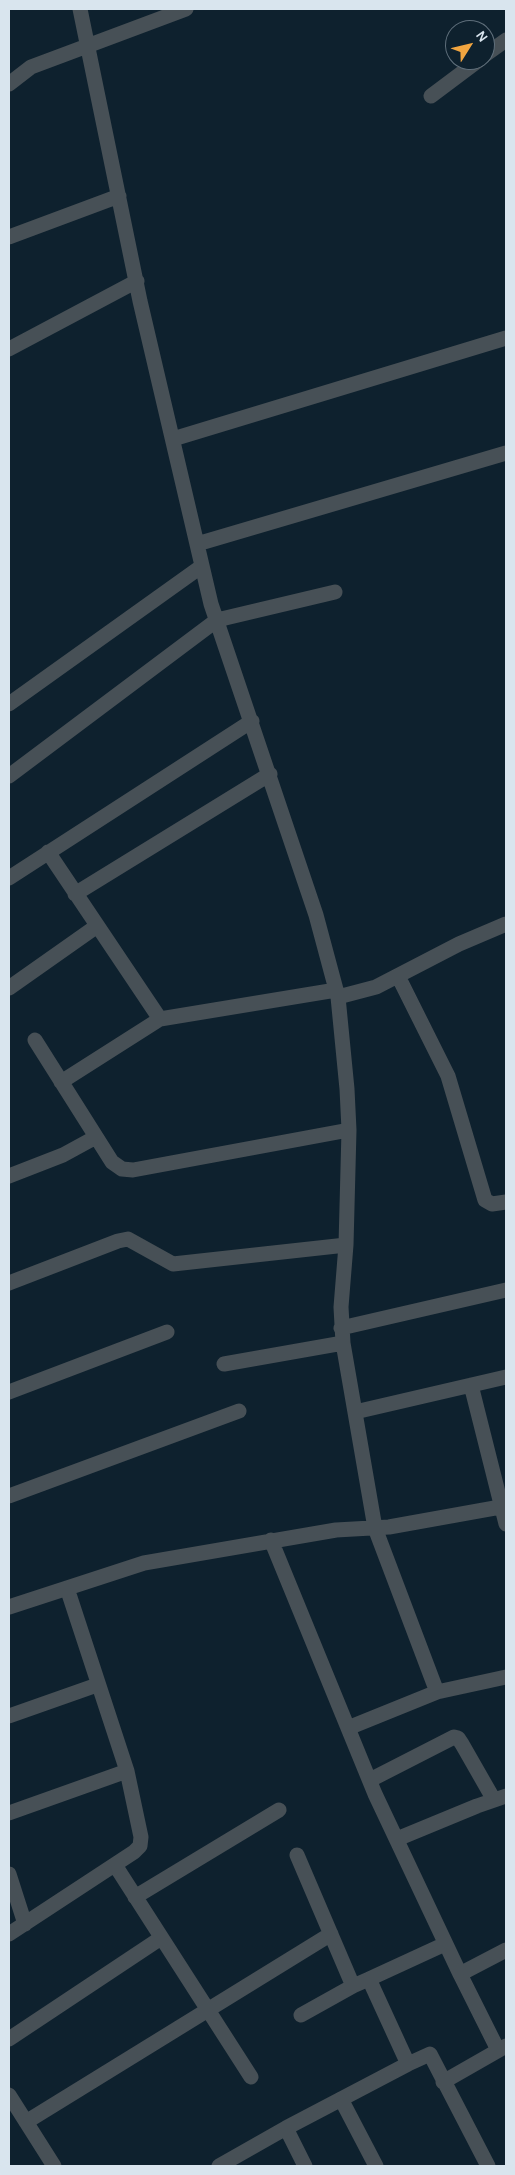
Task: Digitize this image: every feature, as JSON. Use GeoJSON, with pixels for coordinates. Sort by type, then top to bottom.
{"type":"FeatureCollection","features":[{"type":"Feature","properties":{"kind":"street"},"geometry":{"type":"LineString","coordinates":[[80,9],[136,281],[202,566],[217,620],[316,915],[337,994],[348,1089],[349,1130],[342,1335],[375,1528],[437,1692]]}},
{"type":"Feature","properties":{"kind":"street"},"geometry":{"type":"LineString","coordinates":[[9,84],[31,68],[86,45],[186,9]]}},
{"type":"Feature","properties":{"kind":"street"},"geometry":{"type":"LineString","coordinates":[[495,48],[506,40]]}},
{"type":"Feature","properties":{"kind":"street"},"geometry":{"type":"LineString","coordinates":[[9,69],[31,68]]}},
{"type":"Feature","properties":{"kind":"street"},"geometry":{"type":"LineString","coordinates":[[431,96],[466,70]]}},
{"type":"Feature","properties":{"kind":"street"},"geometry":{"type":"LineString","coordinates":[[9,237],[119,196]]}},
{"type":"Feature","properties":{"kind":"street"},"geometry":{"type":"LineString","coordinates":[[9,349],[136,281]]}},
{"type":"Feature","properties":{"kind":"street"},"geometry":{"type":"LineString","coordinates":[[173,439],[506,338]]}},
{"type":"Feature","properties":{"kind":"street"},"geometry":{"type":"LineString","coordinates":[[197,544],[506,453]]}},
{"type":"Feature","properties":{"kind":"street"},"geometry":{"type":"LineString","coordinates":[[9,704],[202,566]]}},
{"type":"Feature","properties":{"kind":"street"},"geometry":{"type":"LineString","coordinates":[[9,776],[217,620],[335,592]]}},
{"type":"Feature","properties":{"kind":"street"},"geometry":{"type":"LineString","coordinates":[[9,878],[252,721]]}},
{"type":"Feature","properties":{"kind":"street"},"geometry":{"type":"LineString","coordinates":[[76,894],[270,774]]}},
{"type":"Feature","properties":{"kind":"street"},"geometry":{"type":"LineString","coordinates":[[48,852],[160,1019]]}},
{"type":"Feature","properties":{"kind":"street"},"geometry":{"type":"LineString","coordinates":[[61,1082],[160,1019],[337,994],[376,986],[459,944],[506,924]]}},
{"type":"Feature","properties":{"kind":"street"},"geometry":{"type":"LineString","coordinates":[[9,988],[97,926]]}},
{"type":"Feature","properties":{"kind":"street"},"geometry":{"type":"LineString","coordinates":[[398,976],[448,1076],[485,1200],[492,1204],[506,1202]]}},
{"type":"Feature","properties":{"kind":"street"},"geometry":{"type":"LineString","coordinates":[[35,1040],[112,1162],[122,1169],[133,1170],[349,1130]]}},
{"type":"Feature","properties":{"kind":"street"},"geometry":{"type":"LineString","coordinates":[[9,1176],[63,1155],[96,1137]]}},
{"type":"Feature","properties":{"kind":"street"},"geometry":{"type":"LineString","coordinates":[[9,1283],[118,1241],[128,1239],[173,1264],[346,1245]]}},
{"type":"Feature","properties":{"kind":"street"},"geometry":{"type":"LineString","coordinates":[[224,1364],[342,1335],[506,1290]]}},
{"type":"Feature","properties":{"kind":"street"},"geometry":{"type":"LineString","coordinates":[[9,1392],[167,1332]]}},
{"type":"Feature","properties":{"kind":"street"},"geometry":{"type":"LineString","coordinates":[[355,1412],[506,1377]]}},
{"type":"Feature","properties":{"kind":"street"},"geometry":{"type":"LineString","coordinates":[[471,1385],[504,1506],[506,1524]]}},
{"type":"Feature","properties":{"kind":"street"},"geometry":{"type":"LineString","coordinates":[[9,1496],[239,1411]]}},
{"type":"Feature","properties":{"kind":"street"},"geometry":{"type":"LineString","coordinates":[[9,1607],[144,1563],[271,1540],[336,1530],[375,1528],[504,1506]]}},
{"type":"Feature","properties":{"kind":"street"},"geometry":{"type":"LineString","coordinates":[[271,1540],[370,1780],[460,1974],[502,2048],[443,2082]]}},
{"type":"Feature","properties":{"kind":"street"},"geometry":{"type":"LineString","coordinates":[[9,1934],[115,1865],[140,1846],[141,1837],[127,1772],[97,1685],[67,1588]]}},
{"type":"Feature","properties":{"kind":"street"},"geometry":{"type":"LineString","coordinates":[[348,1728],[437,1692],[506,1677]]}},
{"type":"Feature","properties":{"kind":"street"},"geometry":{"type":"LineString","coordinates":[[9,1716],[97,1685]]}},
{"type":"Feature","properties":{"kind":"street"},"geometry":{"type":"LineString","coordinates":[[370,1780],[454,1737],[458,1738],[500,1798],[397,1839]]}},
{"type":"Feature","properties":{"kind":"street"},"geometry":{"type":"LineString","coordinates":[[9,1813],[127,1772]]}},
{"type":"Feature","properties":{"kind":"street"},"geometry":{"type":"LineString","coordinates":[[135,1897],[279,1810]]}},
{"type":"Feature","properties":{"kind":"street"},"geometry":{"type":"LineString","coordinates":[[297,1855],[354,1986]]}},
{"type":"Feature","properties":{"kind":"street"},"geometry":{"type":"LineString","coordinates":[[115,1865],[251,2077]]}},
{"type":"Feature","properties":{"kind":"street"},"geometry":{"type":"LineString","coordinates":[[9,1874],[25,1924]]}},
{"type":"Feature","properties":{"kind":"street"},"geometry":{"type":"LineString","coordinates":[[18,2119],[331,1934]]}},
{"type":"Feature","properties":{"kind":"street"},"geometry":{"type":"LineString","coordinates":[[9,2039],[161,1938]]}},
{"type":"Feature","properties":{"kind":"street"},"geometry":{"type":"LineString","coordinates":[[301,2015],[368,1979],[446,1944]]}},
{"type":"Feature","properties":{"kind":"street"},"geometry":{"type":"LineString","coordinates":[[460,1974],[506,1950]]}},
{"type":"Feature","properties":{"kind":"street"},"geometry":{"type":"LineString","coordinates":[[368,1979],[408,2064]]}},
{"type":"Feature","properties":{"kind":"street"},"geometry":{"type":"LineString","coordinates":[[219,2166],[286,2128],[430,2054],[488,2166]]}},
{"type":"Feature","properties":{"kind":"street"},"geometry":{"type":"LineString","coordinates":[[9,2094],[18,2119],[54,2166]]}},
{"type":"Feature","properties":{"kind":"street"},"geometry":{"type":"LineString","coordinates":[[341,2099],[376,2166]]}},
{"type":"Feature","properties":{"kind":"street"},"geometry":{"type":"LineString","coordinates":[[286,2128],[305,2166]]}}]}
